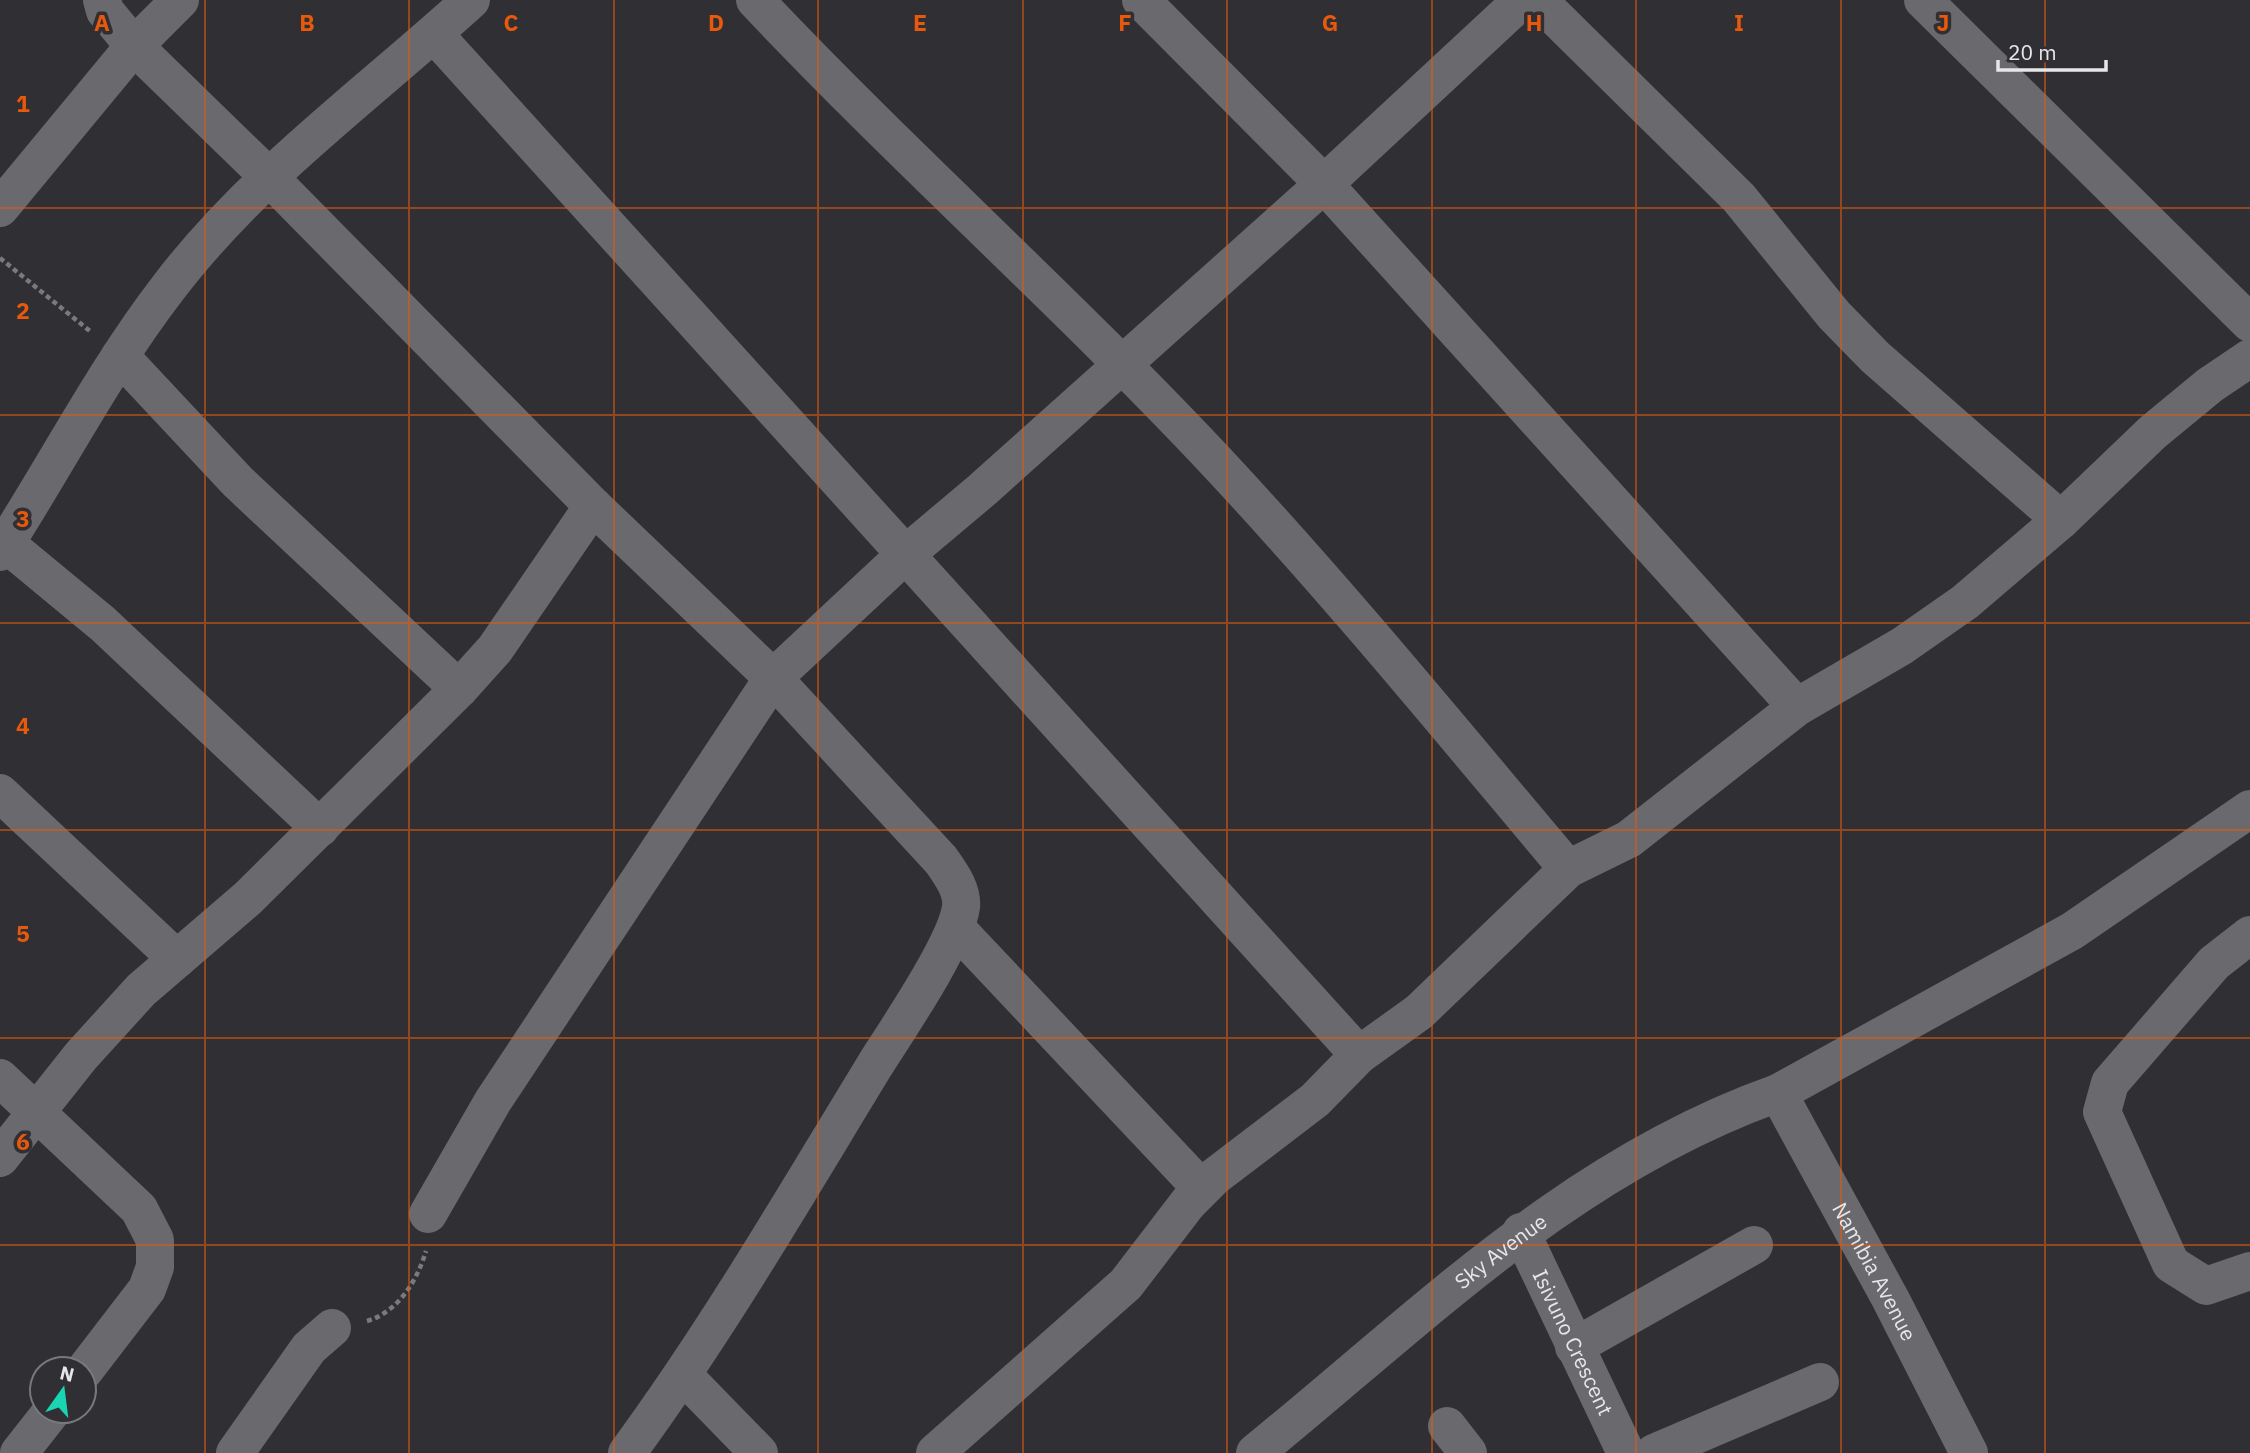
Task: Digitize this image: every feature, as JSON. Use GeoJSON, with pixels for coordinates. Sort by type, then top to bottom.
{"type":"FeatureCollection","features":[{"type":"Feature","properties":{"kind":"street"},"geometry":{"type":"LineString","coordinates":[[102,0],[105,11],[134,46],[269,177],[593,506],[773,678],[941,860],[960,892],[961,905],[956,928],[904,1018],[684,1376],[627,1453]]}},
{"type":"Feature","properties":{"kind":"street"},"geometry":{"type":"LineString","coordinates":[[0,208],[134,46],[180,0]]}},
{"type":"Feature","properties":{"kind":"street"},"geometry":{"type":"LineString","coordinates":[[320,828],[103,624],[3,547],[76,422],[120,356],[169,287],[228,218],[269,177],[471,0]]}},
{"type":"Feature","properties":{"kind":"street"},"geometry":{"type":"LineString","coordinates":[[755,0],[846,97],[1124,366],[1225,471],[1568,869]]}},
{"type":"Feature","properties":{"kind":"street"},"geometry":{"type":"LineString","coordinates":[[1141,0],[1324,184],[1797,707]]}},
{"type":"Feature","properties":{"kind":"street"},"geometry":{"type":"LineString","coordinates":[[428,1213],[500,1090],[773,678],[906,554],[1124,366],[1522,0]]}},
{"type":"Feature","properties":{"kind":"street"},"geometry":{"type":"LineString","coordinates":[[1923,0],[2250,323]]}},
{"type":"Feature","properties":{"kind":"street"},"geometry":{"type":"LineString","coordinates":[[1559,6],[1739,198],[1834,315],[1867,348],[2061,520]]}},
{"type":"Feature","properties":{"kind":"street"},"geometry":{"type":"LineString","coordinates":[[433,34],[1359,1055]]}},
{"type":"Feature","properties":{"kind":"street"},"geometry":{"type":"LineString","coordinates":[[120,356],[239,482],[458,689]]}},
{"type":"Feature","properties":{"kind":"street"},"geometry":{"type":"LineString","coordinates":[[935,1453],[1126,1284],[1201,1188],[1315,1100],[1359,1055],[1419,1012],[1568,869],[1629,839],[1797,707],[1902,646],[1965,603],[2061,520],[2153,432],[2210,385],[2250,359]]}},
{"type":"Feature","properties":{"kind":"street"},"geometry":{"type":"LineString","coordinates":[[0,1157],[113,1018],[141,989],[248,898],[495,649],[593,506]]}},
{"type":"Feature","properties":{"kind":"street"},"geometry":{"type":"LineString","coordinates":[[0,793],[177,959]]}},
{"type":"Feature","properties":{"kind":"street","name":"Sky Avenue"},"geometry":{"type":"LineString","coordinates":[[1255,1453],[1461,1278],[1521,1232],[1583,1190],[1671,1140],[1741,1106],[1778,1093],[2072,931],[2250,808]]}},
{"type":"Feature","properties":{"kind":"street"},"geometry":{"type":"LineString","coordinates":[[956,928],[1201,1188]]}},
{"type":"Feature","properties":{"kind":"street"},"geometry":{"type":"LineString","coordinates":[[2250,935],[2214,963],[2110,1083],[2102,1112],[2171,1264],[2206,1286],[2243,1275],[2250,1270]]}},
{"type":"Feature","properties":{"kind":"street"},"geometry":{"type":"LineString","coordinates":[[0,1079],[139,1209],[155,1240],[155,1267],[147,1289],[96,1355]]}},
{"type":"Feature","properties":{"kind":"street","name":"Namibia Avenue"},"geometry":{"type":"LineString","coordinates":[[1778,1093],[1891,1300],[1969,1453]]}},
{"type":"Feature","properties":{"kind":"street","name":"Isivuno Crescent"},"geometry":{"type":"LineString","coordinates":[[1521,1232],[1626,1453]]}},
{"type":"Feature","properties":{"kind":"street"},"geometry":{"type":"LineString","coordinates":[[1574,1347],[1754,1245]]}},
{"type":"Feature","properties":{"kind":"street"},"geometry":{"type":"LineString","coordinates":[[235,1453],[310,1348],[332,1328]]}},
{"type":"Feature","properties":{"kind":"street"},"geometry":{"type":"LineString","coordinates":[[684,1376],[758,1453]]}},
{"type":"Feature","properties":{"kind":"street"},"geometry":{"type":"LineString","coordinates":[[1654,1453],[1820,1382]]}},
{"type":"Feature","properties":{"kind":"street"},"geometry":{"type":"LineString","coordinates":[[19,1453],[41,1425]]}},
{"type":"Feature","properties":{"kind":"path"},"geometry":{"type":"LineString","coordinates":[[0,258],[120,356]]}},
{"type":"Feature","properties":{"kind":"path"},"geometry":{"type":"LineString","coordinates":[[332,1328],[383,1315],[406,1294],[426,1253],[428,1213]]}}]}
